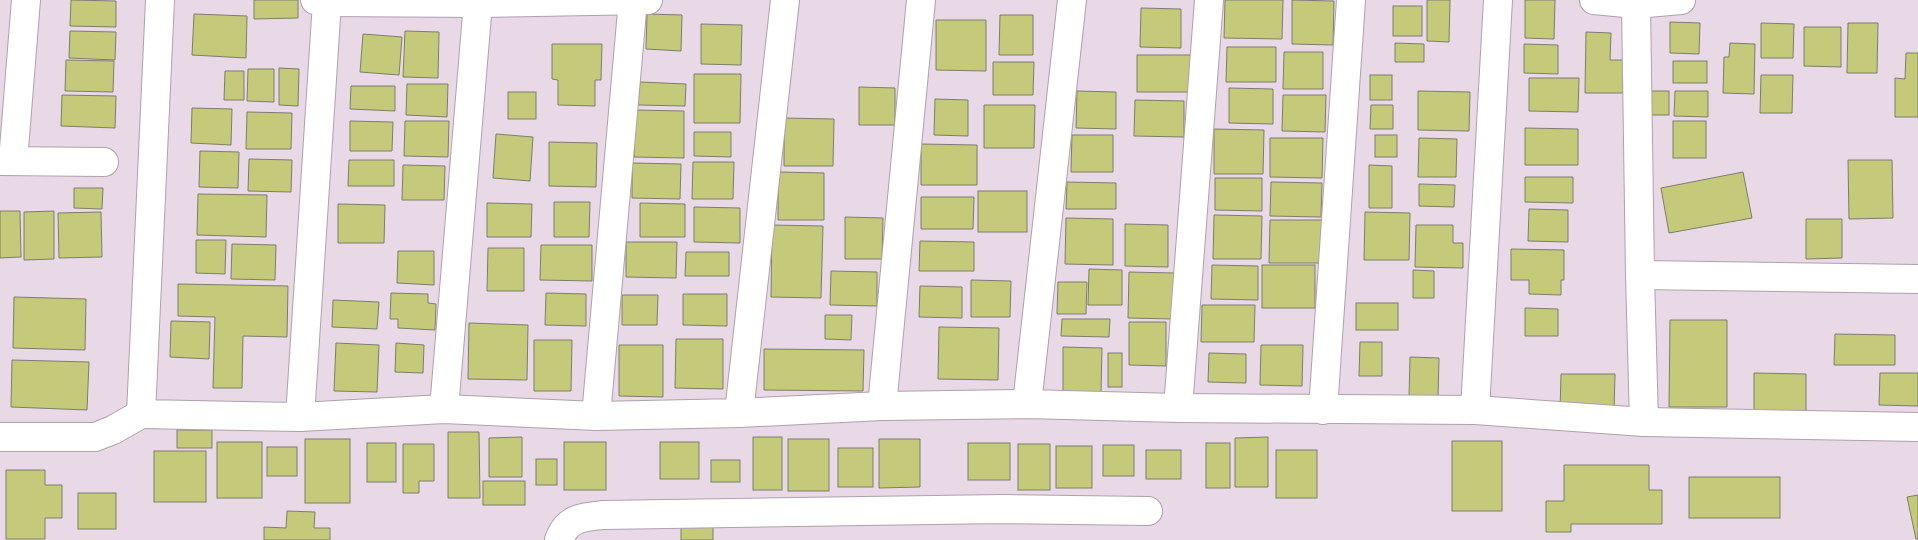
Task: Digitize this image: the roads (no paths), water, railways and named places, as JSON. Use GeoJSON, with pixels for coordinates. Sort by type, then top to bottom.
{"type":"FeatureCollection","features":[{"type":"Feature","properties":{"kind":"street"},"geometry":{"type":"LineString","coordinates":[[26,0],[6,161],[104,162]]}},
{"type":"Feature","properties":{"kind":"street"},"geometry":{"type":"LineString","coordinates":[[141,414],[160,0]]}},
{"type":"Feature","properties":{"kind":"street"},"geometry":{"type":"LineString","coordinates":[[596,416],[633,0]]}},
{"type":"Feature","properties":{"kind":"street"},"geometry":{"type":"LineString","coordinates":[[300,417],[321,1],[478,3],[648,0]]}},
{"type":"Feature","properties":{"kind":"street"},"geometry":{"type":"LineString","coordinates":[[739,413],[785,0]]}},
{"type":"Feature","properties":{"kind":"street"},"geometry":{"type":"LineString","coordinates":[[882,406],[921,0]]}},
{"type":"Feature","properties":{"kind":"street"},"geometry":{"type":"LineString","coordinates":[[1027,404],[1072,0]]}},
{"type":"Feature","properties":{"kind":"street"},"geometry":{"type":"LineString","coordinates":[[1178,408],[1209,0]]}},
{"type":"Feature","properties":{"kind":"street"},"geometry":{"type":"LineString","coordinates":[[1323,410],[1351,0]]}},
{"type":"Feature","properties":{"kind":"street"},"geometry":{"type":"LineString","coordinates":[[1475,410],[1498,0]]}},
{"type":"Feature","properties":{"kind":"street"},"geometry":{"type":"LineString","coordinates":[[1594,0],[1636,4],[1681,0]]}},
{"type":"Feature","properties":{"kind":"street"},"geometry":{"type":"LineString","coordinates":[[444,409],[478,3]]}},
{"type":"Feature","properties":{"kind":"street"},"geometry":{"type":"LineString","coordinates":[[1636,4],[1644,422]]}},
{"type":"Feature","properties":{"kind":"street"},"geometry":{"type":"LineString","coordinates":[[1640,275],[1918,279]]}},
{"type":"Feature","properties":{"kind":"street"},"geometry":{"type":"LineString","coordinates":[[0,437],[95,437],[113,430],[141,414],[300,417],[444,409],[596,416],[739,413],[882,406],[1027,404],[1323,410],[1475,410],[1644,422],[1918,427]]}},
{"type":"Feature","properties":{"kind":"street"},"geometry":{"type":"LineString","coordinates":[[559,540],[562,532],[571,522],[603,514],[1002,509],[1148,512]]}}]}
